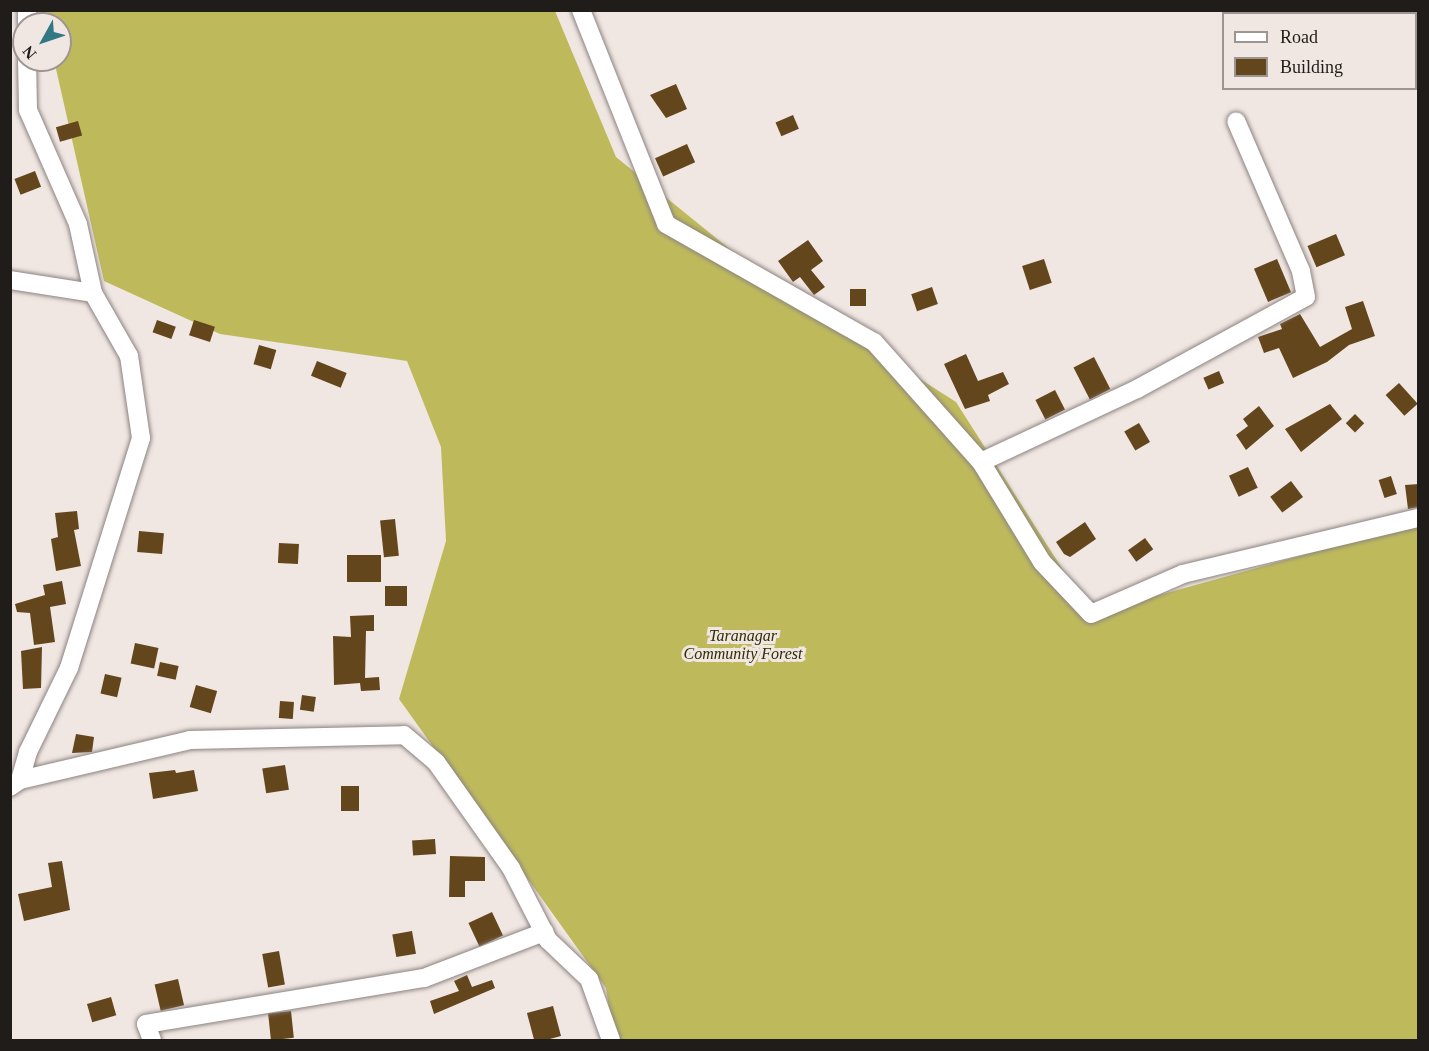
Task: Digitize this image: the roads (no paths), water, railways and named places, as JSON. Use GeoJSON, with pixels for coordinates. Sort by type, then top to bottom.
{"type":"FeatureCollection","features":[{"type":"Feature","properties":{"kind":"street"},"geometry":{"type":"LineString","coordinates":[[581,10],[666,224],[874,342],[981,462],[1042,562],[1091,614],[1183,574],[1419,518]]}},
{"type":"Feature","properties":{"kind":"street"},"geometry":{"type":"LineString","coordinates":[[15,783],[69,668],[141,438],[129,356],[93,293],[78,224],[28,110],[27,72]]}},
{"type":"Feature","properties":{"kind":"street"},"geometry":{"type":"LineString","coordinates":[[981,462],[1137,389],[1306,297],[1301,271],[1236,121]]}},
{"type":"Feature","properties":{"kind":"street"},"geometry":{"type":"LineString","coordinates":[[10,280],[93,293]]}},
{"type":"Feature","properties":{"kind":"street"},"geometry":{"type":"LineString","coordinates":[[15,783],[190,740],[404,735],[436,762],[511,868],[544,932],[589,979],[611,1041]]}},
{"type":"Feature","properties":{"kind":"street"},"geometry":{"type":"LineString","coordinates":[[152,1041],[146,1024],[424,978],[544,932]]}},
{"type":"Feature","properties":{"kind":"park label","name":"Taranagar Community Forest"},"geometry":{"type":"Point","coordinates":[743,645]}}]}
